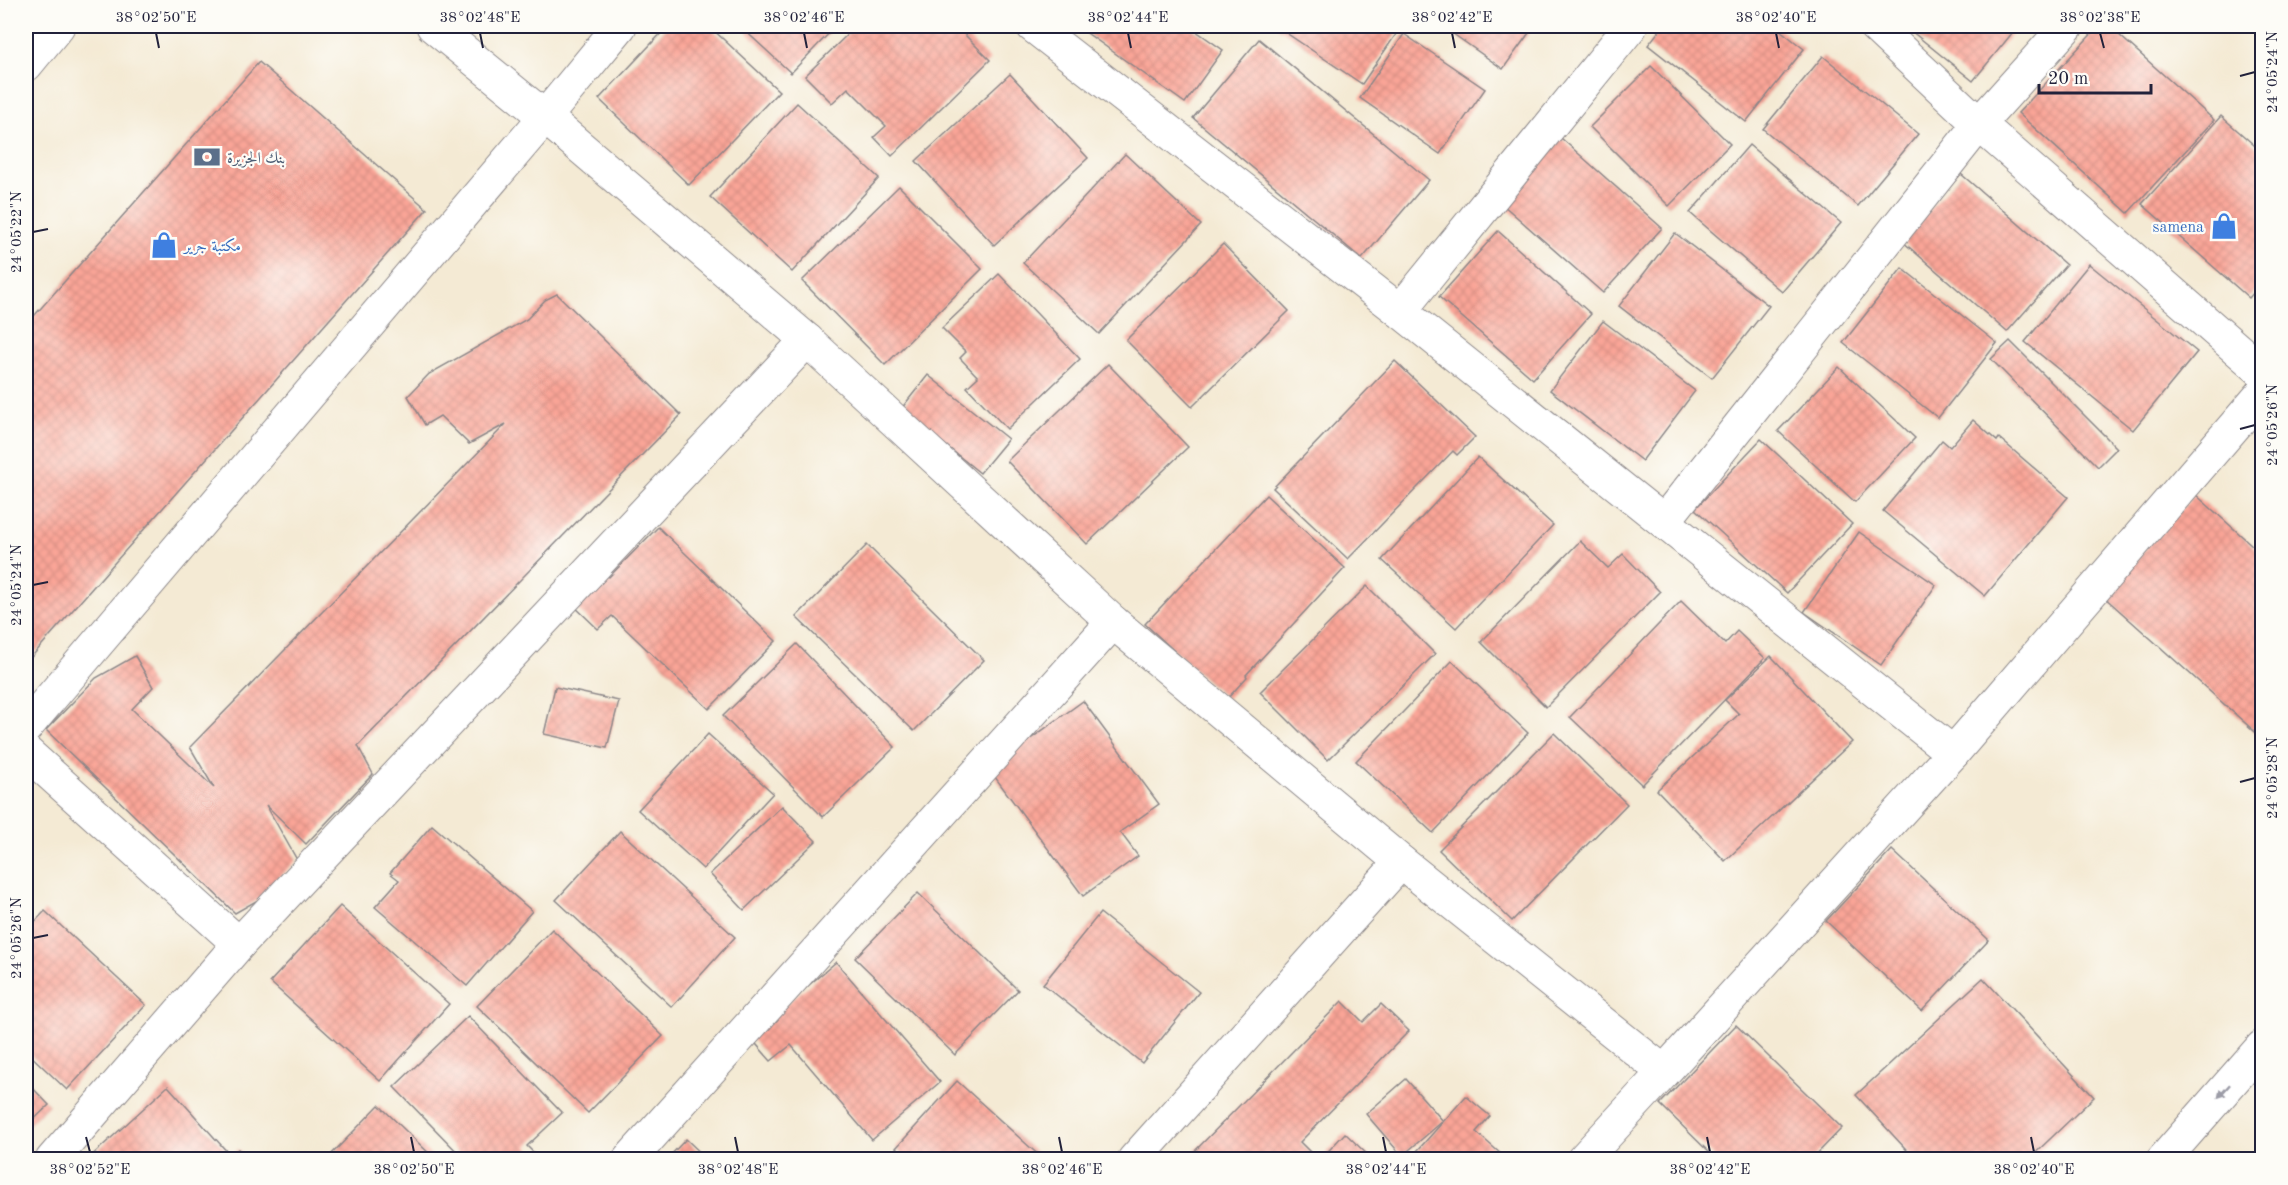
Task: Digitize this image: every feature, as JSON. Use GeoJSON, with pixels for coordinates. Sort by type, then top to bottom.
{"type":"FeatureCollection","features":[{"type":"Feature","properties":{"kind":"street"},"geometry":{"type":"LineString","coordinates":[[26,64],[58,26]]}},
{"type":"Feature","properties":{"kind":"street"},"geometry":{"type":"LineString","coordinates":[[433,26],[545,117],[807,340],[1113,622],[1401,862],[1664,1072]]}},
{"type":"Feature","properties":{"kind":"street"},"geometry":{"type":"LineString","coordinates":[[26,727],[620,26]]}},
{"type":"Feature","properties":{"kind":"street"},"geometry":{"type":"LineString","coordinates":[[1033,26],[1400,311],[1953,753]]}},
{"type":"Feature","properties":{"kind":"street"},"geometry":{"type":"LineString","coordinates":[[1400,311],[1630,26]]}},
{"type":"Feature","properties":{"kind":"street"},"geometry":{"type":"LineString","coordinates":[[1875,26],[1980,124],[2262,371]]}},
{"type":"Feature","properties":{"kind":"street"},"geometry":{"type":"LineString","coordinates":[[1664,521],[1980,124],[2067,26]]}},
{"type":"Feature","properties":{"kind":"street"},"geometry":{"type":"LineString","coordinates":[[52,1160],[239,944],[807,340]]}},
{"type":"Feature","properties":{"kind":"street"},"geometry":{"type":"LineString","coordinates":[[1583,1160],[1953,753],[2262,394]]}},
{"type":"Feature","properties":{"kind":"street"},"geometry":{"type":"LineString","coordinates":[[629,1160],[1113,622]]}},
{"type":"Feature","properties":{"kind":"street"},"geometry":{"type":"LineString","coordinates":[[26,752],[239,944]]}},
{"type":"Feature","properties":{"kind":"street"},"geometry":{"type":"LineString","coordinates":[[1134,1160],[1401,862]]}},
{"type":"Feature","properties":{"kind":"street"},"geometry":{"type":"LineString","coordinates":[[2163,1160],[2262,1047]]}},
{"type":"Feature","properties":{"kind":"building"},"geometry":{"type":"Polygon","coordinates":[[[668,26],[709,26],[779,91],[689,185],[599,99],[668,26]]]}},
{"type":"Feature","properties":{"kind":"building"},"geometry":{"type":"Polygon","coordinates":[[[740,26],[836,26],[791,73],[740,26]]]}},
{"type":"Feature","properties":{"kind":"building"},"geometry":{"type":"Polygon","coordinates":[[[856,26],[956,26],[990,60],[892,156],[874,137],[886,126],[848,88],[832,103],[805,76],[856,26]]]}},
{"type":"Feature","properties":{"kind":"building"},"geometry":{"type":"Polygon","coordinates":[[[1077,26],[1189,26],[1223,50],[1185,103],[1077,26]]]}},
{"type":"Feature","properties":{"kind":"building"},"geometry":{"type":"Polygon","coordinates":[[[1276,26],[1400,26],[1401,27],[1362,84],[1276,26]]]}},
{"type":"Feature","properties":{"kind":"building"},"geometry":{"type":"Polygon","coordinates":[[[1442,26],[1534,26],[1503,69],[1442,26]]]}},
{"type":"Feature","properties":{"kind":"building"},"geometry":{"type":"Polygon","coordinates":[[[1663,26],[1775,26],[1804,49],[1746,122],[1648,45],[1663,26]]]}},
{"type":"Feature","properties":{"kind":"building"},"geometry":{"type":"Polygon","coordinates":[[[1905,26],[2018,26],[1973,81],[1905,26]]]}},
{"type":"Feature","properties":{"kind":"building"},"geometry":{"type":"Polygon","coordinates":[[[2099,26],[2109,26],[2214,120],[2128,213],[2018,113],[2099,26]]]}},
{"type":"Feature","properties":{"kind":"building"},"geometry":{"type":"Polygon","coordinates":[[[1404,34],[1485,89],[1440,154],[1360,98],[1404,34]]]}},
{"type":"Feature","properties":{"kind":"building"},"geometry":{"type":"Polygon","coordinates":[[[1259,39],[1429,180],[1362,259],[1193,118],[1259,39]]]}},
{"type":"Feature","properties":{"kind":"building"},"geometry":{"type":"Polygon","coordinates":[[[1823,56],[1918,134],[1858,206],[1763,129],[1823,56]]]}},
{"type":"Feature","properties":{"kind":"building"},"geometry":{"type":"Polygon","coordinates":[[[259,62],[427,209],[26,663],[26,325],[259,62]]]}},
{"type":"Feature","properties":{"kind":"building"},"geometry":{"type":"Polygon","coordinates":[[[1651,66],[1730,144],[1669,206],[1590,127],[1651,66]]]}},
{"type":"Feature","properties":{"kind":"building"},"geometry":{"type":"Polygon","coordinates":[[[1010,74],[1088,158],[994,245],[916,161],[1010,74]]]}},
{"type":"Feature","properties":{"kind":"building"},"geometry":{"type":"Polygon","coordinates":[[[797,103],[879,178],[792,272],[710,197],[797,103]]]}},
{"type":"Feature","properties":{"kind":"building"},"geometry":{"type":"Polygon","coordinates":[[[2221,116],[2262,152],[2262,283],[2249,298],[2142,204],[2221,116]]]}},
{"type":"Feature","properties":{"kind":"building"},"geometry":{"type":"Polygon","coordinates":[[[1561,138],[1662,228],[1603,293],[1502,204],[1561,138]]]}},
{"type":"Feature","properties":{"kind":"building"},"geometry":{"type":"Polygon","coordinates":[[[1749,145],[1841,223],[1782,292],[1690,213],[1749,145]]]}},
{"type":"Feature","properties":{"kind":"building"},"geometry":{"type":"Polygon","coordinates":[[[1125,154],[1201,225],[1099,334],[1023,263],[1125,154]]]}},
{"type":"Feature","properties":{"kind":"building"},"geometry":{"type":"Polygon","coordinates":[[[1961,174],[2066,265],[2007,332],[1902,241],[1961,174]]]}},
{"type":"Feature","properties":{"kind":"building"},"geometry":{"type":"Polygon","coordinates":[[[899,186],[982,269],[885,365],[802,281],[899,186]]]}},
{"type":"Feature","properties":{"kind":"building"},"geometry":{"type":"Polygon","coordinates":[[[1498,231],[1591,314],[1533,379],[1439,297],[1498,231]]]}},
{"type":"Feature","properties":{"kind":"building"},"geometry":{"type":"Polygon","coordinates":[[[1675,233],[1769,306],[1712,378],[1619,306],[1675,233]]]}},
{"type":"Feature","properties":{"kind":"building"},"geometry":{"type":"Polygon","coordinates":[[[1223,244],[1289,311],[1192,407],[1126,340],[1223,244]]]}},
{"type":"Feature","properties":{"kind":"building"},"geometry":{"type":"Polygon","coordinates":[[[2089,264],[2197,352],[2133,430],[2025,342],[2089,264]]]}},
{"type":"Feature","properties":{"kind":"building"},"geometry":{"type":"Polygon","coordinates":[[[1902,268],[1997,343],[1938,418],[1843,343],[1902,268]]]}},
{"type":"Feature","properties":{"kind":"building"},"geometry":{"type":"Polygon","coordinates":[[[999,274],[1080,359],[1007,429],[967,387],[978,377],[960,358],[966,352],[942,328],[999,274]]]}},
{"type":"Feature","properties":{"kind":"building"},"geometry":{"type":"Polygon","coordinates":[[[557,294],[681,415],[358,746],[373,774],[306,844],[266,805],[297,860],[258,900],[235,913],[46,730],[96,678],[135,656],[153,687],[132,709],[214,788],[190,747],[506,424],[469,444],[440,416],[425,425],[408,396],[429,374],[527,319],[545,300],[557,294]]]}},
{"type":"Feature","properties":{"kind":"building"},"geometry":{"type":"Polygon","coordinates":[[[1603,321],[1695,391],[1642,461],[1550,390],[1603,321]]]}},
{"type":"Feature","properties":{"kind":"building"},"geometry":{"type":"Polygon","coordinates":[[[2010,341],[2117,448],[2098,467],[1991,359],[2010,341]]]}},
{"type":"Feature","properties":{"kind":"building"},"geometry":{"type":"Polygon","coordinates":[[[1395,361],[1475,437],[1457,455],[1453,451],[1348,559],[1273,488],[1395,361]]]}},
{"type":"Feature","properties":{"kind":"building"},"geometry":{"type":"Polygon","coordinates":[[[1108,364],[1188,447],[1087,544],[1007,461],[1108,364]]]}},
{"type":"Feature","properties":{"kind":"building"},"geometry":{"type":"Polygon","coordinates":[[[1839,367],[1915,438],[1855,502],[1778,431],[1839,367]]]}},
{"type":"Feature","properties":{"kind":"building"},"geometry":{"type":"Polygon","coordinates":[[[928,375],[1008,439],[980,473],[901,409],[928,375]]]}},
{"type":"Feature","properties":{"kind":"building"},"geometry":{"type":"Polygon","coordinates":[[[1973,420],[1997,441],[1999,438],[2068,497],[1985,596],[1883,511],[1942,440],[1950,447],[1973,420]]]}},
{"type":"Feature","properties":{"kind":"building"},"geometry":{"type":"Polygon","coordinates":[[[1761,439],[1852,524],[1787,593],[1695,509],[1761,439]]]}},
{"type":"Feature","properties":{"kind":"building"},"geometry":{"type":"Polygon","coordinates":[[[1478,457],[1553,525],[1456,628],[1382,560],[1478,457]]]}},
{"type":"Feature","properties":{"kind":"building"},"geometry":{"type":"Polygon","coordinates":[[[2195,494],[2262,554],[2262,738],[2103,596],[2195,494]]]}},
{"type":"Feature","properties":{"kind":"building"},"geometry":{"type":"Polygon","coordinates":[[[1266,495],[1345,568],[1246,675],[1247,677],[1227,699],[1145,624],[1266,495]]]}},
{"type":"Feature","properties":{"kind":"building"},"geometry":{"type":"Polygon","coordinates":[[[658,527],[776,641],[709,709],[612,616],[598,629],[571,603],[602,571],[609,577],[658,527]]]}},
{"type":"Feature","properties":{"kind":"building"},"geometry":{"type":"Polygon","coordinates":[[[1859,532],[1936,585],[1881,665],[1804,612],[1859,532]]]}},
{"type":"Feature","properties":{"kind":"building"},"geometry":{"type":"Polygon","coordinates":[[[1580,541],[1608,568],[1623,554],[1660,592],[1546,707],[1481,642],[1580,541]]]}},
{"type":"Feature","properties":{"kind":"building"},"geometry":{"type":"Polygon","coordinates":[[[867,545],[984,660],[914,731],[796,617],[867,545]]]}},
{"type":"Feature","properties":{"kind":"building"},"geometry":{"type":"Polygon","coordinates":[[[1367,586],[1435,654],[1328,760],[1260,692],[1367,586]]]}},
{"type":"Feature","properties":{"kind":"building"},"geometry":{"type":"Polygon","coordinates":[[[1681,601],[1725,644],[1737,631],[1765,658],[1642,785],[1570,717],[1681,601]]]}},
{"type":"Feature","properties":{"kind":"building"},"geometry":{"type":"Polygon","coordinates":[[[797,644],[895,747],[823,817],[723,716],[797,644]]]}},
{"type":"Feature","properties":{"kind":"building"},"geometry":{"type":"Polygon","coordinates":[[[1771,656],[1852,742],[1725,861],[1657,790],[1739,714],[1725,700],[1771,656]]]}},
{"type":"Feature","properties":{"kind":"building"},"geometry":{"type":"Polygon","coordinates":[[[1452,661],[1528,733],[1433,833],[1356,761],[1452,661]]]}},
{"type":"Feature","properties":{"kind":"building"},"geometry":{"type":"Polygon","coordinates":[[[555,687],[619,701],[607,748],[544,734],[555,687]]]}},
{"type":"Feature","properties":{"kind":"building"},"geometry":{"type":"Polygon","coordinates":[[[1083,701],[1159,804],[1120,832],[1138,856],[1083,896],[989,769],[1083,701]]]}},
{"type":"Feature","properties":{"kind":"building"},"geometry":{"type":"Polygon","coordinates":[[[1554,733],[1627,804],[1512,921],[1439,850],[1554,733]]]}},
{"type":"Feature","properties":{"kind":"building"},"geometry":{"type":"Polygon","coordinates":[[[708,734],[773,793],[703,869],[638,810],[708,734]]]}},
{"type":"Feature","properties":{"kind":"building"},"geometry":{"type":"Polygon","coordinates":[[[782,806],[816,841],[744,910],[710,874],[782,806]]]}},
{"type":"Feature","properties":{"kind":"building"},"geometry":{"type":"Polygon","coordinates":[[[432,825],[532,911],[467,986],[375,907],[399,880],[390,873],[432,825]]]}},
{"type":"Feature","properties":{"kind":"building"},"geometry":{"type":"Polygon","coordinates":[[[620,831],[735,937],[672,1007],[556,900],[620,831]]]}},
{"type":"Feature","properties":{"kind":"building"},"geometry":{"type":"Polygon","coordinates":[[[1892,850],[1989,940],[1922,1011],[1826,921],[1892,850]]]}},
{"type":"Feature","properties":{"kind":"building"},"geometry":{"type":"Polygon","coordinates":[[[918,893],[1018,990],[955,1055],[855,958],[918,893]]]}},
{"type":"Feature","properties":{"kind":"building"},"geometry":{"type":"Polygon","coordinates":[[[340,906],[449,1004],[380,1081],[270,982],[340,906]]]}},
{"type":"Feature","properties":{"kind":"building"},"geometry":{"type":"Polygon","coordinates":[[[45,911],[146,1005],[67,1090],[26,1051],[26,931],[45,911]]]}},
{"type":"Feature","properties":{"kind":"building"},"geometry":{"type":"Polygon","coordinates":[[[1100,913],[1199,992],[1142,1063],[1043,984],[1100,913]]]}},
{"type":"Feature","properties":{"kind":"building"},"geometry":{"type":"Polygon","coordinates":[[[552,929],[663,1036],[588,1113],[477,1006],[552,929]]]}},
{"type":"Feature","properties":{"kind":"building"},"geometry":{"type":"Polygon","coordinates":[[[836,962],[940,1082],[872,1140],[791,1045],[771,1061],[749,1036],[836,962]]]}},
{"type":"Feature","properties":{"kind":"building"},"geometry":{"type":"Polygon","coordinates":[[[1983,978],[2094,1097],[2028,1160],[1916,1160],[1856,1095],[1983,978]]]}},
{"type":"Feature","properties":{"kind":"building"},"geometry":{"type":"Polygon","coordinates":[[[1342,1001],[1363,1022],[1381,1004],[1409,1031],[1300,1142],[1318,1160],[1186,1160],[1342,1001]]]}},
{"type":"Feature","properties":{"kind":"building"},"geometry":{"type":"Polygon","coordinates":[[[468,1016],[562,1113],[527,1146],[533,1152],[526,1160],[465,1160],[394,1087],[468,1016]]]}},
{"type":"Feature","properties":{"kind":"building"},"geometry":{"type":"Polygon","coordinates":[[[1736,1025],[1842,1128],[1811,1160],[1717,1160],[1660,1104],[1736,1025]]]}},
{"type":"Feature","properties":{"kind":"building"},"geometry":{"type":"Polygon","coordinates":[[[1406,1079],[1443,1121],[1402,1156],[1366,1114],[1406,1079]]]}},
{"type":"Feature","properties":{"kind":"building"},"geometry":{"type":"Polygon","coordinates":[[[26,1081],[49,1105],[26,1127],[26,1081]]]}},
{"type":"Feature","properties":{"kind":"building"},"geometry":{"type":"Polygon","coordinates":[[[957,1081],[1044,1160],[908,1160],[896,1148],[957,1081]]]}},
{"type":"Feature","properties":{"kind":"building"},"geometry":{"type":"Polygon","coordinates":[[[168,1086],[230,1155],[225,1160],[87,1160],[168,1086]]]}},
{"type":"Feature","properties":{"kind":"building"},"geometry":{"type":"Polygon","coordinates":[[[1466,1096],[1490,1116],[1476,1132],[1501,1154],[1496,1160],[1409,1160],[1466,1096]]]}},
{"type":"Feature","properties":{"kind":"building"},"geometry":{"type":"Polygon","coordinates":[[[379,1105],[436,1160],[326,1160],[379,1105]]]}},
{"type":"Feature","properties":{"kind":"building"},"geometry":{"type":"Polygon","coordinates":[[[1345,1133],[1373,1160],[1320,1160],[1345,1133]]]}},
{"type":"Feature","properties":{"kind":"building"},"geometry":{"type":"Polygon","coordinates":[[[686,1139],[708,1160],[666,1160],[686,1139]]]}},
{"type":"Feature","properties":{"kind":"building"},"geometry":{"type":"Polygon","coordinates":[[[238,1149],[249,1160],[228,1160],[238,1149]]]}},
{"type":"Feature","properties":{"kind":"place","name":"بنك الجزيرة"},"geometry":{"type":"Point","coordinates":[207,157]}},
{"type":"Feature","properties":{"kind":"place","name":"samena"},"geometry":{"type":"Point","coordinates":[2224,226]}},
{"type":"Feature","properties":{"kind":"place","name":"مكتبة جرير"},"geometry":{"type":"Point","coordinates":[164,245]}}]}
